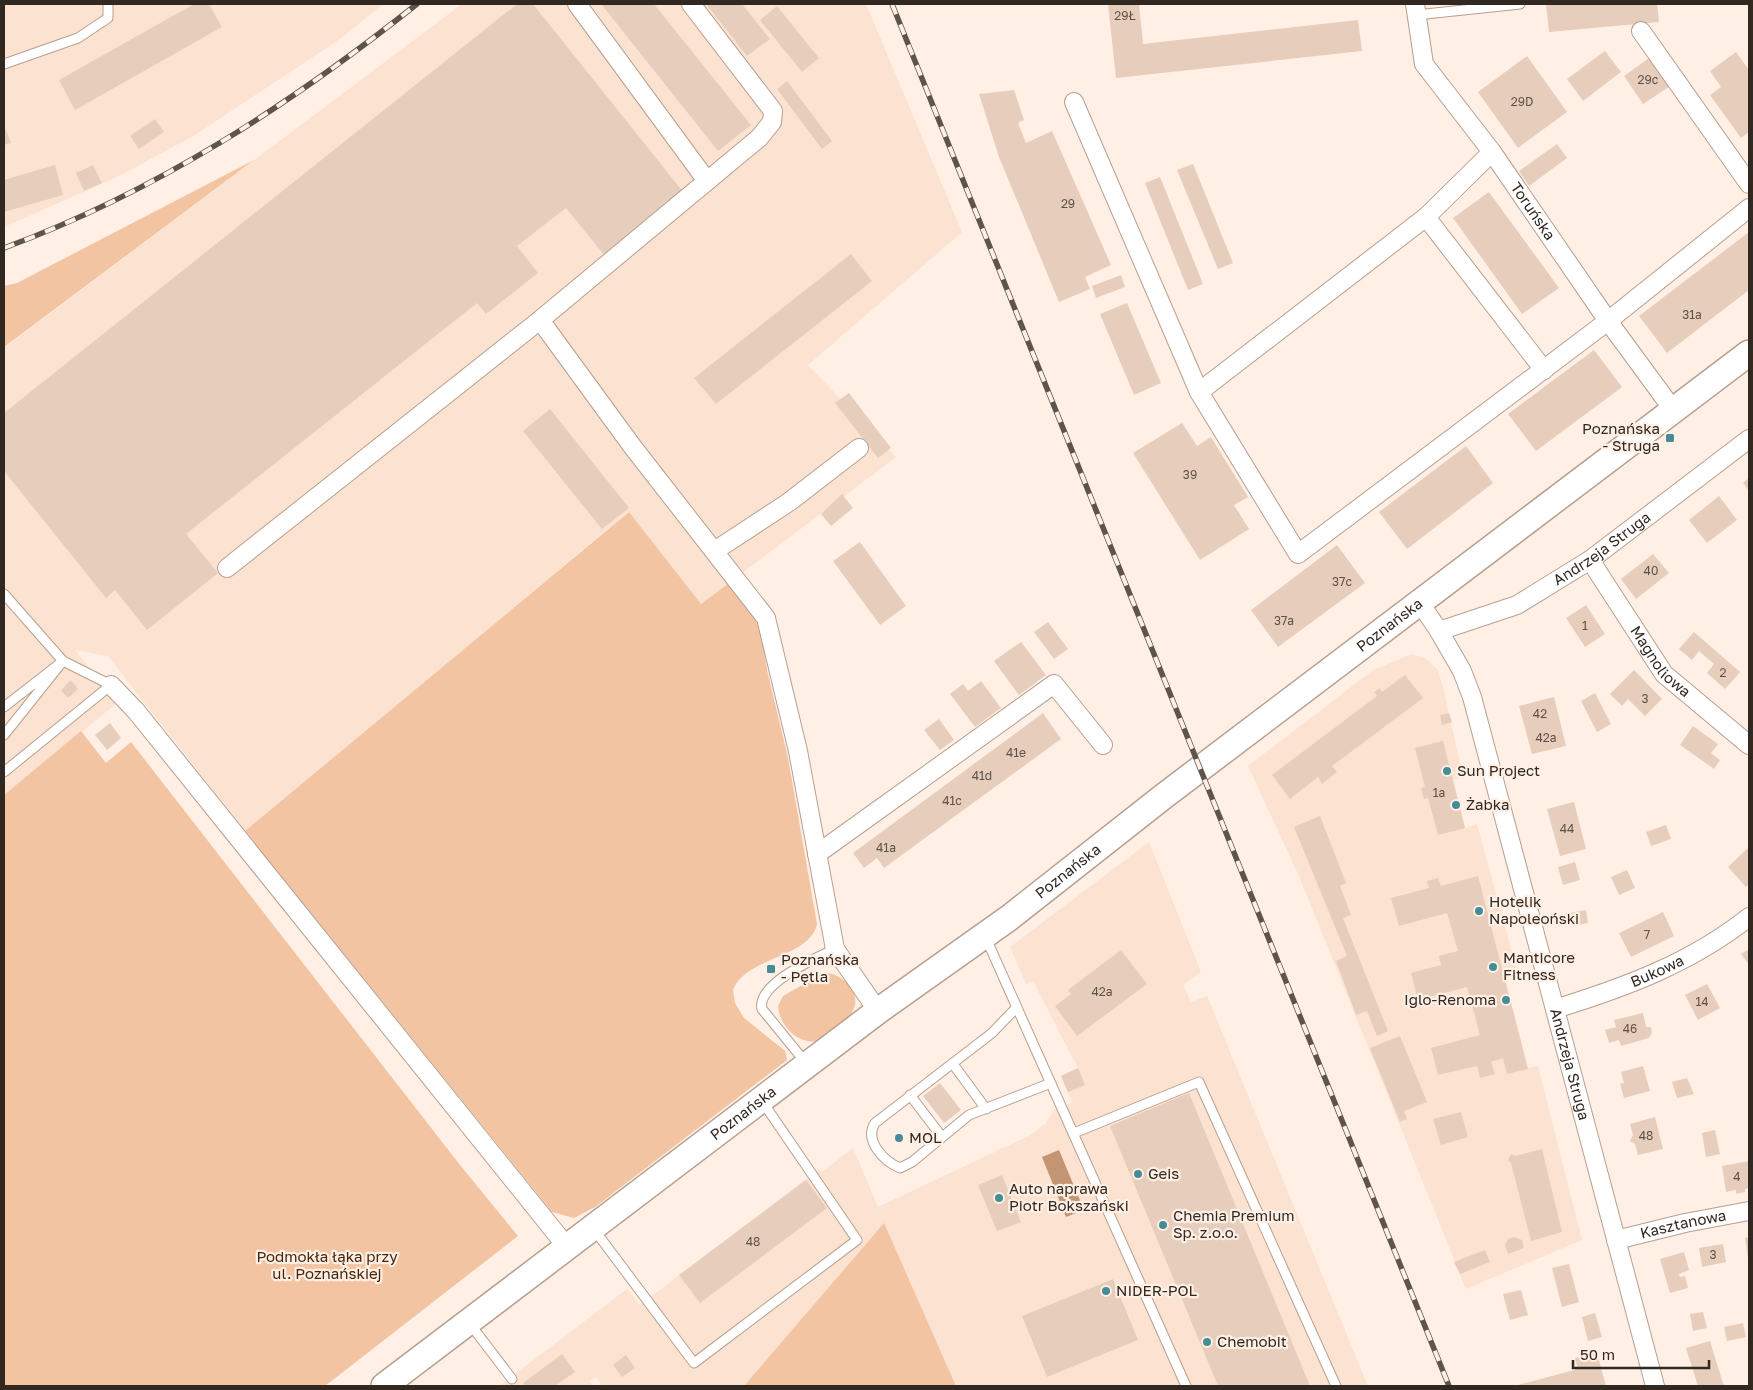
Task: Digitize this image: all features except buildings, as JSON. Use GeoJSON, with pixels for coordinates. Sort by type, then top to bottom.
{"type":"FeatureCollection","features":[{"type":"Feature","properties":{"kind":"main road","name":"Poznańska"},"geometry":{"type":"LineString","coordinates":[[384,1386],[878,1011],[985,936],[1141,813],[1749,353]]}},
{"type":"Feature","properties":{"kind":"street"},"geometry":{"type":"LineString","coordinates":[[576,4],[707,180]]}},
{"type":"Feature","properties":{"kind":"street"},"geometry":{"type":"LineString","coordinates":[[227,568],[540,320],[759,138],[772,122],[773,111],[691,4]]}},
{"type":"Feature","properties":{"kind":"street","name":"Toruńska"},"geometry":{"type":"LineString","coordinates":[[1416,10],[1424,64],[1492,152],[1608,321],[1674,411]]}},
{"type":"Feature","properties":{"kind":"street"},"geometry":{"type":"LineString","coordinates":[[1640,31],[1749,184]]}},
{"type":"Feature","properties":{"kind":"street"},"geometry":{"type":"LineString","coordinates":[[1074,102],[1199,392],[1298,554],[1608,321],[1749,208]]}},
{"type":"Feature","properties":{"kind":"street"},"geometry":{"type":"LineString","coordinates":[[1199,392],[1426,217],[1492,152]]}},
{"type":"Feature","properties":{"kind":"street"},"geometry":{"type":"LineString","coordinates":[[1426,217],[1544,370]]}},
{"type":"Feature","properties":{"kind":"street"},"geometry":{"type":"LineString","coordinates":[[540,320],[632,446],[716,550],[766,618],[798,751],[834,949],[878,1011]]}},
{"type":"Feature","properties":{"kind":"street","name":"Andrzeja Struga"},"geometry":{"type":"LineString","coordinates":[[1439,631],[1517,605],[1590,560],[1749,439]]}},
{"type":"Feature","properties":{"kind":"street"},"geometry":{"type":"LineString","coordinates":[[716,550],[789,502],[859,448]]}},
{"type":"Feature","properties":{"kind":"street","name":"Magnoliowa"},"geometry":{"type":"LineString","coordinates":[[1590,560],[1664,674],[1749,745]]}},
{"type":"Feature","properties":{"kind":"street","name":"Andrzeja Struga"},"geometry":{"type":"LineString","coordinates":[[1420,603],[1462,671],[1472,697],[1655,1386]]}},
{"type":"Feature","properties":{"kind":"street"},"geometry":{"type":"LineString","coordinates":[[817,854],[1054,684],[1103,745]]}},
{"type":"Feature","properties":{"kind":"street"},"geometry":{"type":"LineString","coordinates":[[111,685],[136,712],[567,1247]]}},
{"type":"Feature","properties":{"kind":"street","name":"Bukowa"},"geometry":{"type":"LineString","coordinates":[[1555,1009],[1614,991],[1671,968],[1720,939],[1749,917]]}},
{"type":"Feature","properties":{"kind":"street","name":"Kasztanowa"},"geometry":{"type":"LineString","coordinates":[[1616,1240],[1685,1223],[1749,1211]]}},
{"type":"Feature","properties":{"kind":"lane"},"geometry":{"type":"LineString","coordinates":[[4,64],[78,38],[108,18],[108,4]]}},
{"type":"Feature","properties":{"kind":"lane"},"geometry":{"type":"LineString","coordinates":[[1416,10],[1520,4]]}},
{"type":"Feature","properties":{"kind":"lane"},"geometry":{"type":"LineString","coordinates":[[4,594],[63,662],[111,685],[4,772]]}},
{"type":"Feature","properties":{"kind":"lane"},"geometry":{"type":"LineString","coordinates":[[4,707],[63,662]]}},
{"type":"Feature","properties":{"kind":"lane"},"geometry":{"type":"LineString","coordinates":[[4,736],[63,662]]}},
{"type":"Feature","properties":{"kind":"lane"},"geometry":{"type":"LineString","coordinates":[[985,936],[1186,1386]]}},
{"type":"Feature","properties":{"kind":"lane"},"geometry":{"type":"LineString","coordinates":[[808,1065],[767,1016],[761,1005],[765,995],[780,979],[834,949]]}},
{"type":"Feature","properties":{"kind":"lane"},"geometry":{"type":"LineString","coordinates":[[1017,1007],[992,1033],[875,1123],[872,1128],[871,1138],[880,1152],[900,1168],[912,1162],[969,1116],[1051,1083]]}},
{"type":"Feature","properties":{"kind":"lane"},"geometry":{"type":"LineString","coordinates":[[953,1064],[986,1109]]}},
{"type":"Feature","properties":{"kind":"lane"},"geometry":{"type":"LineString","coordinates":[[1074,1133],[1199,1082],[1336,1386]]}},
{"type":"Feature","properties":{"kind":"lane"},"geometry":{"type":"LineString","coordinates":[[910,1095],[942,1137]]}},
{"type":"Feature","properties":{"kind":"lane"},"geometry":{"type":"LineString","coordinates":[[593,1228],[694,1363],[857,1240],[761,1100]]}},
{"type":"Feature","properties":{"kind":"lane"},"geometry":{"type":"LineString","coordinates":[[469,1322],[512,1379]]}},
{"type":"Feature","properties":{"kind":"shaded area"},"geometry":{"type":"Polygon","coordinates":[[[4,4],[383,4],[340,39],[195,135],[119,176],[4,227],[4,4]]]}},
{"type":"Feature","properties":{"kind":"shaded area"},"geometry":{"type":"Polygon","coordinates":[[[462,4],[866,4],[962,232],[808,365],[896,457],[701,604],[628,512],[245,831],[108,656],[75,650],[117,703],[4,795],[4,348],[462,4]]]}},
{"type":"Feature","properties":{"kind":"shaded area"},"geometry":{"type":"Polygon","coordinates":[[[1411,654],[1425,658],[1438,670],[1463,777],[1453,780],[1465,828],[1477,824],[1518,974],[1505,978],[1528,1068],[1538,1066],[1582,1240],[1466,1289],[1299,876],[1248,766],[1372,671],[1411,654]]]}},
{"type":"Feature","properties":{"kind":"shaded area"},"geometry":{"type":"Polygon","coordinates":[[[1149,842],[1201,972],[1183,985],[1191,1002],[1207,996],[1368,1386],[956,1386],[884,1224],[744,1386],[602,1386],[596,1377],[590,1381],[594,1386],[499,1386],[627,1289],[640,1305],[819,1169],[822,1172],[853,1148],[878,1207],[1031,1135],[1045,1124],[1054,1110],[1072,1103],[1061,1076],[1078,1068],[1033,981],[1026,984],[1010,947],[1149,842]]]}},
{"type":"Feature","properties":{"kind":"shaded area"},"geometry":{"type":"Polygon","coordinates":[[[1059,1150],[1084,1210],[1066,1217],[1042,1157],[1059,1150]]]}},
{"type":"Feature","properties":{"kind":"green space"},"geometry":{"type":"Polygon","coordinates":[[[254,160],[4,347],[4,286],[17,283],[254,160]]]}},
{"type":"Feature","properties":{"kind":"green space"},"geometry":{"type":"Polygon","coordinates":[[[629,512],[701,604],[729,583],[750,611],[762,633],[767,670],[788,758],[817,924],[812,935],[803,944],[750,971],[740,979],[733,990],[735,1003],[744,1018],[785,1051],[787,1060],[595,1207],[574,1218],[552,1212],[245,831],[629,512]]]}},
{"type":"Feature","properties":{"kind":"green space","name":"Podmokła łąka przy ul. Poznańskiej"},"geometry":{"type":"Polygon","coordinates":[[[81,731],[106,763],[131,742],[460,1165],[518,1236],[325,1386],[4,1386],[4,795],[81,731]]]}},
{"type":"Feature","properties":{"kind":"green space"},"geometry":{"type":"Polygon","coordinates":[[[825,972],[840,978],[851,988],[855,1001],[854,1009],[843,1024],[818,1041],[803,1040],[786,1026],[779,1013],[778,1006],[783,996],[825,972]]]}},
{"type":"Feature","properties":{"kind":"green space"},"geometry":{"type":"Polygon","coordinates":[[[884,1223],[956,1386],[744,1386],[884,1223]]]}},
{"type":"Feature","properties":{"kind":"railway"},"geometry":{"type":"LineString","coordinates":[[4,248],[60,226],[168,173],[271,110],[321,76],[417,4]]}},
{"type":"Feature","properties":{"kind":"railway"},"geometry":{"type":"LineString","coordinates":[[892,4],[1449,1386]]}},
{"type":"Feature","properties":{"kind":"place","name":"Poznańska - Struga"},"geometry":{"type":"Point","coordinates":[1670,438]}},
{"type":"Feature","properties":{"kind":"place","name":"Sun Project"},"geometry":{"type":"Point","coordinates":[1447,771]}},
{"type":"Feature","properties":{"kind":"place","name":"Żabka"},"geometry":{"type":"Point","coordinates":[1456,805]}},
{"type":"Feature","properties":{"kind":"place","name":"Hotelik Napoleoński"},"geometry":{"type":"Point","coordinates":[1479,911]}},
{"type":"Feature","properties":{"kind":"place","name":"Manticore Fitness"},"geometry":{"type":"Point","coordinates":[1493,967]}},
{"type":"Feature","properties":{"kind":"place","name":"Poznańska - Pętla"},"geometry":{"type":"Point","coordinates":[771,969]}},
{"type":"Feature","properties":{"kind":"place","name":"Iglo-Renoma"},"geometry":{"type":"Point","coordinates":[1506,1000]}},
{"type":"Feature","properties":{"kind":"place","name":"MOL"},"geometry":{"type":"Point","coordinates":[899,1138]}},
{"type":"Feature","properties":{"kind":"place","name":"Geis"},"geometry":{"type":"Point","coordinates":[1138,1174]}},
{"type":"Feature","properties":{"kind":"place","name":"Auto naprawa Piotr Bokszański"},"geometry":{"type":"Point","coordinates":[999,1198]}},
{"type":"Feature","properties":{"kind":"place","name":"Chemia Premium Sp. z.o.o."},"geometry":{"type":"Point","coordinates":[1163,1225]}},
{"type":"Feature","properties":{"kind":"place","name":"NIDER-POL"},"geometry":{"type":"Point","coordinates":[1106,1291]}},
{"type":"Feature","properties":{"kind":"place","name":"Chemobit"},"geometry":{"type":"Point","coordinates":[1207,1342]}}]}
